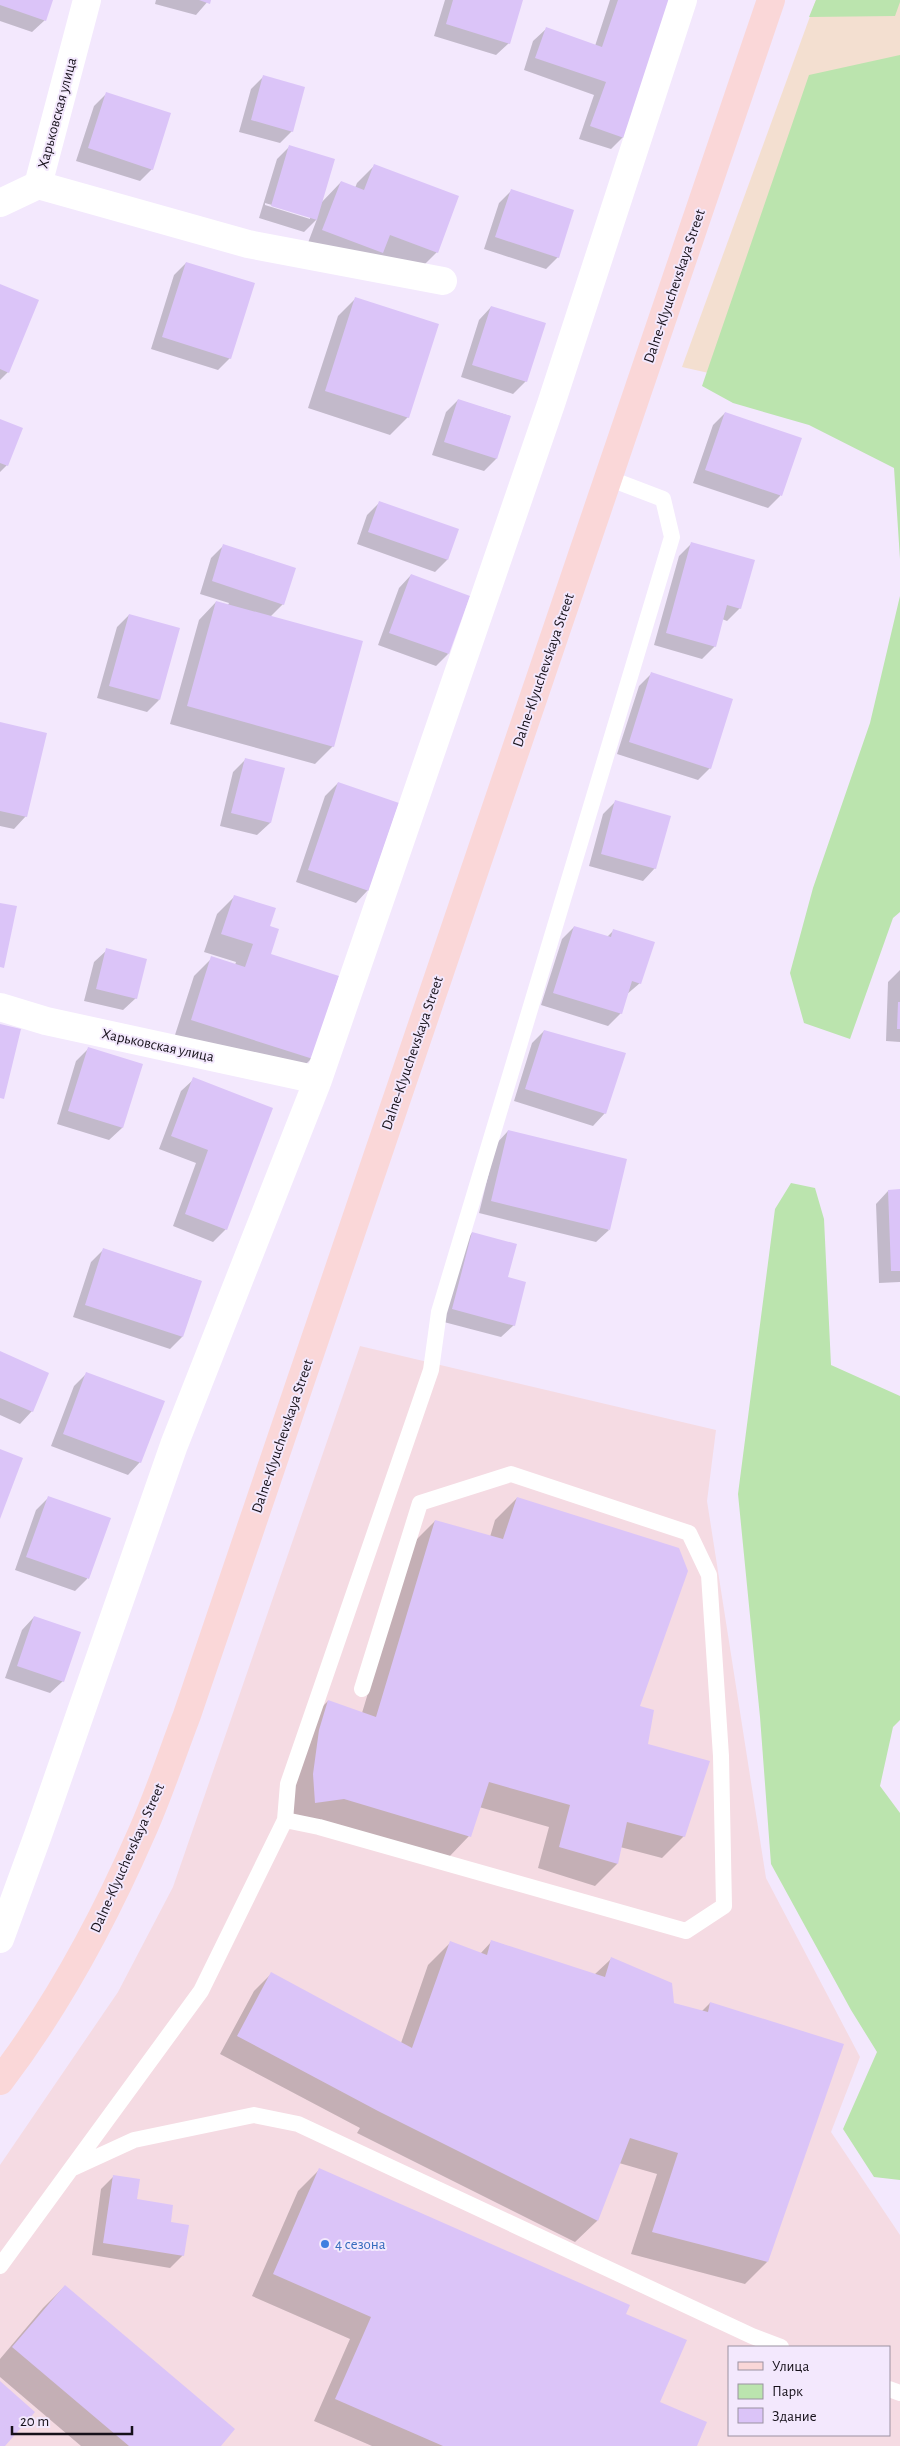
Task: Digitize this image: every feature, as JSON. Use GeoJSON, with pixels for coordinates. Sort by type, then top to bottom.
{"type":"FeatureCollection","features":[{"type":"Feature","properties":{"kind":"main road","name":"Dalne-Klyuchevskaya Street"},"geometry":{"type":"LineString","coordinates":[[0,2081],[28,2044],[93,1936],[146,1822],[193,1696],[771,0]]}},
{"type":"Feature","properties":{"kind":"street","name":"Харьковская улица"},"geometry":{"type":"LineString","coordinates":[[0,202],[38,185],[87,0]]}},
{"type":"Feature","properties":{"kind":"street"},"geometry":{"type":"LineString","coordinates":[[0,1939],[174,1445],[318,1080],[551,404],[683,0]]}},
{"type":"Feature","properties":{"kind":"street"},"geometry":{"type":"LineString","coordinates":[[38,185],[248,244],[443,281]]}},
{"type":"Feature","properties":{"kind":"street","name":"Харьковская улица"},"geometry":{"type":"LineString","coordinates":[[0,1007],[46,1021],[318,1080]]}},
{"type":"Feature","properties":{"kind":"lane"},"geometry":{"type":"LineString","coordinates":[[0,2266],[201,1991],[285,1820],[288,1784],[431,1370],[438,1312],[672,537],[663,499],[608,478]]}},
{"type":"Feature","properties":{"kind":"lane"},"geometry":{"type":"LineString","coordinates":[[285,1820],[328,1830],[686,1931],[724,1906],[721,1756],[708,1575],[689,1533],[511,1474],[420,1503],[362,1689]]}},
{"type":"Feature","properties":{"kind":"lane"},"geometry":{"type":"LineString","coordinates":[[71,2169],[134,2140],[254,2115],[298,2124],[752,2336],[778,2346]]}},
{"type":"Feature","properties":{"kind":"shaded area"},"geometry":{"type":"Polygon","coordinates":[[[816,0],[900,0],[900,416],[682,367],[816,0]]]}},
{"type":"Feature","properties":{"kind":"shaded area"},"geometry":{"type":"Polygon","coordinates":[[[360,1346],[716,1430],[707,1501],[766,1878],[860,2057],[831,2132],[900,2235],[900,2446],[0,2446],[0,2165],[118,1992],[173,1887],[360,1346]]]}},
{"type":"Feature","properties":{"kind":"green space"},"geometry":{"type":"Polygon","coordinates":[[[816,0],[900,0],[900,2],[895,16],[809,17],[816,0]]]}},
{"type":"Feature","properties":{"kind":"green space"},"geometry":{"type":"Polygon","coordinates":[[[900,55],[900,559],[894,468],[809,425],[733,403],[702,386],[809,75],[900,55]]]}},
{"type":"Feature","properties":{"kind":"green space"},"geometry":{"type":"Polygon","coordinates":[[[900,596],[900,912],[893,918],[850,1039],[804,1023],[790,973],[813,888],[870,723],[900,596]]]}},
{"type":"Feature","properties":{"kind":"green space"},"geometry":{"type":"Polygon","coordinates":[[[791,1183],[815,1188],[824,1219],[831,1365],[900,1396],[900,1720],[893,1727],[880,1786],[900,1813],[900,2180],[874,2177],[843,2129],[877,2052],[851,2010],[771,1864],[760,1717],[738,1494],[775,1209],[791,1183]]]}},
{"type":"Feature","properties":{"kind":"building"},"geometry":{"type":"Polygon","coordinates":[[[0,0],[53,0],[46,21],[0,5],[0,0]]]}},
{"type":"Feature","properties":{"kind":"building"},"geometry":{"type":"Polygon","coordinates":[[[199,0],[211,0],[210,4],[199,0]]]}},
{"type":"Feature","properties":{"kind":"building"},"geometry":{"type":"Polygon","coordinates":[[[453,0],[523,0],[510,44],[446,24],[453,0]]]}},
{"type":"Feature","properties":{"kind":"building"},"geometry":{"type":"Polygon","coordinates":[[[618,0],[671,0],[624,138],[590,126],[606,82],[535,58],[546,27],[602,47],[618,0]]]}},
{"type":"Feature","properties":{"kind":"building"},"geometry":{"type":"Polygon","coordinates":[[[263,75],[305,87],[293,132],[251,120],[263,75]]]}},
{"type":"Feature","properties":{"kind":"building"},"geometry":{"type":"Polygon","coordinates":[[[106,92],[171,113],[153,170],[88,148],[106,92]]]}},
{"type":"Feature","properties":{"kind":"building"},"geometry":{"type":"Polygon","coordinates":[[[289,145],[335,159],[317,220],[271,206],[289,145]]]}},
{"type":"Feature","properties":{"kind":"building"},"geometry":{"type":"Polygon","coordinates":[[[374,164],[459,196],[438,253],[390,235],[383,253],[322,230],[341,181],[364,190],[374,164]]]}},
{"type":"Feature","properties":{"kind":"building"},"geometry":{"type":"Polygon","coordinates":[[[511,189],[574,210],[559,258],[495,237],[511,189]]]}},
{"type":"Feature","properties":{"kind":"building"},"geometry":{"type":"Polygon","coordinates":[[[186,262],[255,283],[231,359],[162,337],[186,262]]]}},
{"type":"Feature","properties":{"kind":"building"},"geometry":{"type":"Polygon","coordinates":[[[0,284],[39,300],[9,373],[0,369],[0,284]]]}},
{"type":"Feature","properties":{"kind":"building"},"geometry":{"type":"Polygon","coordinates":[[[355,297],[439,324],[409,418],[325,391],[355,297]]]}},
{"type":"Feature","properties":{"kind":"building"},"geometry":{"type":"Polygon","coordinates":[[[491,306],[546,323],[527,382],[472,365],[491,306]]]}},
{"type":"Feature","properties":{"kind":"building"},"geometry":{"type":"Polygon","coordinates":[[[458,399],[511,416],[497,459],[444,442],[458,399]]]}},
{"type":"Feature","properties":{"kind":"building"},"geometry":{"type":"Polygon","coordinates":[[[725,412],[802,438],[782,496],[705,470],[725,412]]]}},
{"type":"Feature","properties":{"kind":"building"},"geometry":{"type":"Polygon","coordinates":[[[0,419],[23,428],[8,466],[0,463],[0,419]]]}},
{"type":"Feature","properties":{"kind":"building"},"geometry":{"type":"Polygon","coordinates":[[[379,501],[459,529],[448,560],[368,532],[379,501]]]}},
{"type":"Feature","properties":{"kind":"building"},"geometry":{"type":"Polygon","coordinates":[[[691,542],[755,560],[741,609],[727,605],[716,647],[666,633],[691,542]]]}},
{"type":"Feature","properties":{"kind":"building"},"geometry":{"type":"Polygon","coordinates":[[[223,544],[296,568],[284,605],[212,581],[223,544]]]}},
{"type":"Feature","properties":{"kind":"building"},"geometry":{"type":"Polygon","coordinates":[[[411,574],[470,596],[449,654],[389,633],[411,574]]]}},
{"type":"Feature","properties":{"kind":"building"},"geometry":{"type":"Polygon","coordinates":[[[216,601],[363,641],[334,747],[187,706],[216,601]]]}},
{"type":"Feature","properties":{"kind":"building"},"geometry":{"type":"Polygon","coordinates":[[[129,614],[180,628],[160,700],[109,686],[129,614]]]}},
{"type":"Feature","properties":{"kind":"building"},"geometry":{"type":"Polygon","coordinates":[[[651,672],[733,699],[711,769],[629,742],[651,672]]]}},
{"type":"Feature","properties":{"kind":"building"},"geometry":{"type":"Polygon","coordinates":[[[0,722],[47,733],[27,817],[0,811],[0,722]]]}},
{"type":"Feature","properties":{"kind":"building"},"geometry":{"type":"Polygon","coordinates":[[[245,758],[285,768],[271,823],[231,813],[245,758]]]}},
{"type":"Feature","properties":{"kind":"building"},"geometry":{"type":"Polygon","coordinates":[[[338,782],[399,803],[369,891],[308,870],[338,782]]]}},
{"type":"Feature","properties":{"kind":"building"},"geometry":{"type":"Polygon","coordinates":[[[615,800],[671,816],[656,869],[601,854],[615,800]]]}},
{"type":"Feature","properties":{"kind":"building"},"geometry":{"type":"Polygon","coordinates":[[[234,895],[276,908],[270,926],[279,929],[271,954],[339,976],[313,1059],[191,1020],[211,956],[245,967],[253,944],[221,934],[234,895]]]}},
{"type":"Feature","properties":{"kind":"building"},"geometry":{"type":"Polygon","coordinates":[[[0,903],[17,906],[4,968],[0,967],[0,903]]]}},
{"type":"Feature","properties":{"kind":"building"},"geometry":{"type":"Polygon","coordinates":[[[574,926],[611,937],[613,929],[655,942],[641,984],[632,981],[622,1014],[553,993],[574,926]]]}},
{"type":"Feature","properties":{"kind":"building"},"geometry":{"type":"Polygon","coordinates":[[[106,948],[147,959],[137,999],[96,989],[106,948]]]}},
{"type":"Feature","properties":{"kind":"building"},"geometry":{"type":"Polygon","coordinates":[[[898,1002],[900,1002],[900,1029],[897,1029],[898,1002]]]}},
{"type":"Feature","properties":{"kind":"building"},"geometry":{"type":"Polygon","coordinates":[[[0,1024],[21,1029],[4,1099],[0,1098],[0,1024]]]}},
{"type":"Feature","properties":{"kind":"building"},"geometry":{"type":"Polygon","coordinates":[[[544,1030],[626,1053],[606,1114],[525,1089],[544,1030]]]}},
{"type":"Feature","properties":{"kind":"building"},"geometry":{"type":"Polygon","coordinates":[[[88,1047],[143,1064],[123,1128],[68,1111],[88,1047]]]}},
{"type":"Feature","properties":{"kind":"building"},"geometry":{"type":"Polygon","coordinates":[[[193,1077],[273,1108],[227,1230],[185,1214],[208,1150],[171,1136],[193,1077]]]}},
{"type":"Feature","properties":{"kind":"building"},"geometry":{"type":"Polygon","coordinates":[[[508,1130],[627,1159],[610,1230],[491,1201],[508,1130]]]}},
{"type":"Feature","properties":{"kind":"building"},"geometry":{"type":"Polygon","coordinates":[[[900,1189],[900,1271],[891,1271],[888,1190],[900,1189]]]}},
{"type":"Feature","properties":{"kind":"building"},"geometry":{"type":"Polygon","coordinates":[[[472,1232],[517,1244],[508,1277],[526,1282],[515,1326],[452,1309],[472,1232]]]}},
{"type":"Feature","properties":{"kind":"building"},"geometry":{"type":"Polygon","coordinates":[[[103,1248],[202,1281],[183,1337],[85,1305],[103,1248]]]}},
{"type":"Feature","properties":{"kind":"building"},"geometry":{"type":"Polygon","coordinates":[[[0,1351],[49,1373],[33,1412],[0,1398],[0,1351]]]}},
{"type":"Feature","properties":{"kind":"building"},"geometry":{"type":"Polygon","coordinates":[[[86,1372],[165,1401],[141,1463],[63,1434],[86,1372]]]}},
{"type":"Feature","properties":{"kind":"building"},"geometry":{"type":"Polygon","coordinates":[[[0,1449],[23,1458],[0,1519],[0,1449]]]}},
{"type":"Feature","properties":{"kind":"building"},"geometry":{"type":"Polygon","coordinates":[[[48,1496],[111,1518],[89,1579],[26,1557],[48,1496]]]}},
{"type":"Feature","properties":{"kind":"building"},"geometry":{"type":"Polygon","coordinates":[[[517,1497],[679,1548],[688,1571],[640,1706],[654,1710],[648,1744],[710,1761],[685,1837],[627,1822],[618,1864],[559,1847],[570,1805],[489,1782],[471,1837],[344,1799],[315,1803],[313,1774],[319,1730],[328,1700],[376,1717],[435,1520],[503,1539],[517,1497]]]}},
{"type":"Feature","properties":{"kind":"building"},"geometry":{"type":"Polygon","coordinates":[[[34,1616],[81,1632],[64,1682],[17,1666],[34,1616]]]}},
{"type":"Feature","properties":{"kind":"building"},"geometry":{"type":"Polygon","coordinates":[[[491,1940],[605,1977],[611,1957],[672,1983],[674,2003],[708,2012],[710,2002],[844,2044],[768,2262],[652,2232],[678,2153],[630,2138],[598,2221],[378,2111],[237,2036],[271,1972],[412,2048],[450,1941],[487,1955],[491,1940]]]}},
{"type":"Feature","properties":{"kind":"building"},"geometry":{"type":"Polygon","coordinates":[[[319,2168],[630,2305],[626,2314],[687,2340],[660,2402],[707,2422],[697,2446],[443,2446],[335,2399],[371,2317],[273,2274],[319,2168]]]}},
{"type":"Feature","properties":{"kind":"building"},"geometry":{"type":"Polygon","coordinates":[[[113,2175],[140,2179],[137,2199],[173,2205],[171,2222],[189,2225],[184,2256],[103,2243],[113,2175]]]}},
{"type":"Feature","properties":{"kind":"building"},"geometry":{"type":"Polygon","coordinates":[[[65,2285],[235,2429],[221,2446],[129,2446],[12,2347],[65,2285]]]}},
{"type":"Feature","properties":{"kind":"building"},"geometry":{"type":"Polygon","coordinates":[[[0,2381],[35,2412],[5,2446],[0,2446],[0,2381]]]}},
{"type":"Feature","properties":{"kind":"place","name":"4 сезона"},"geometry":{"type":"Point","coordinates":[325,2244]}}]}
